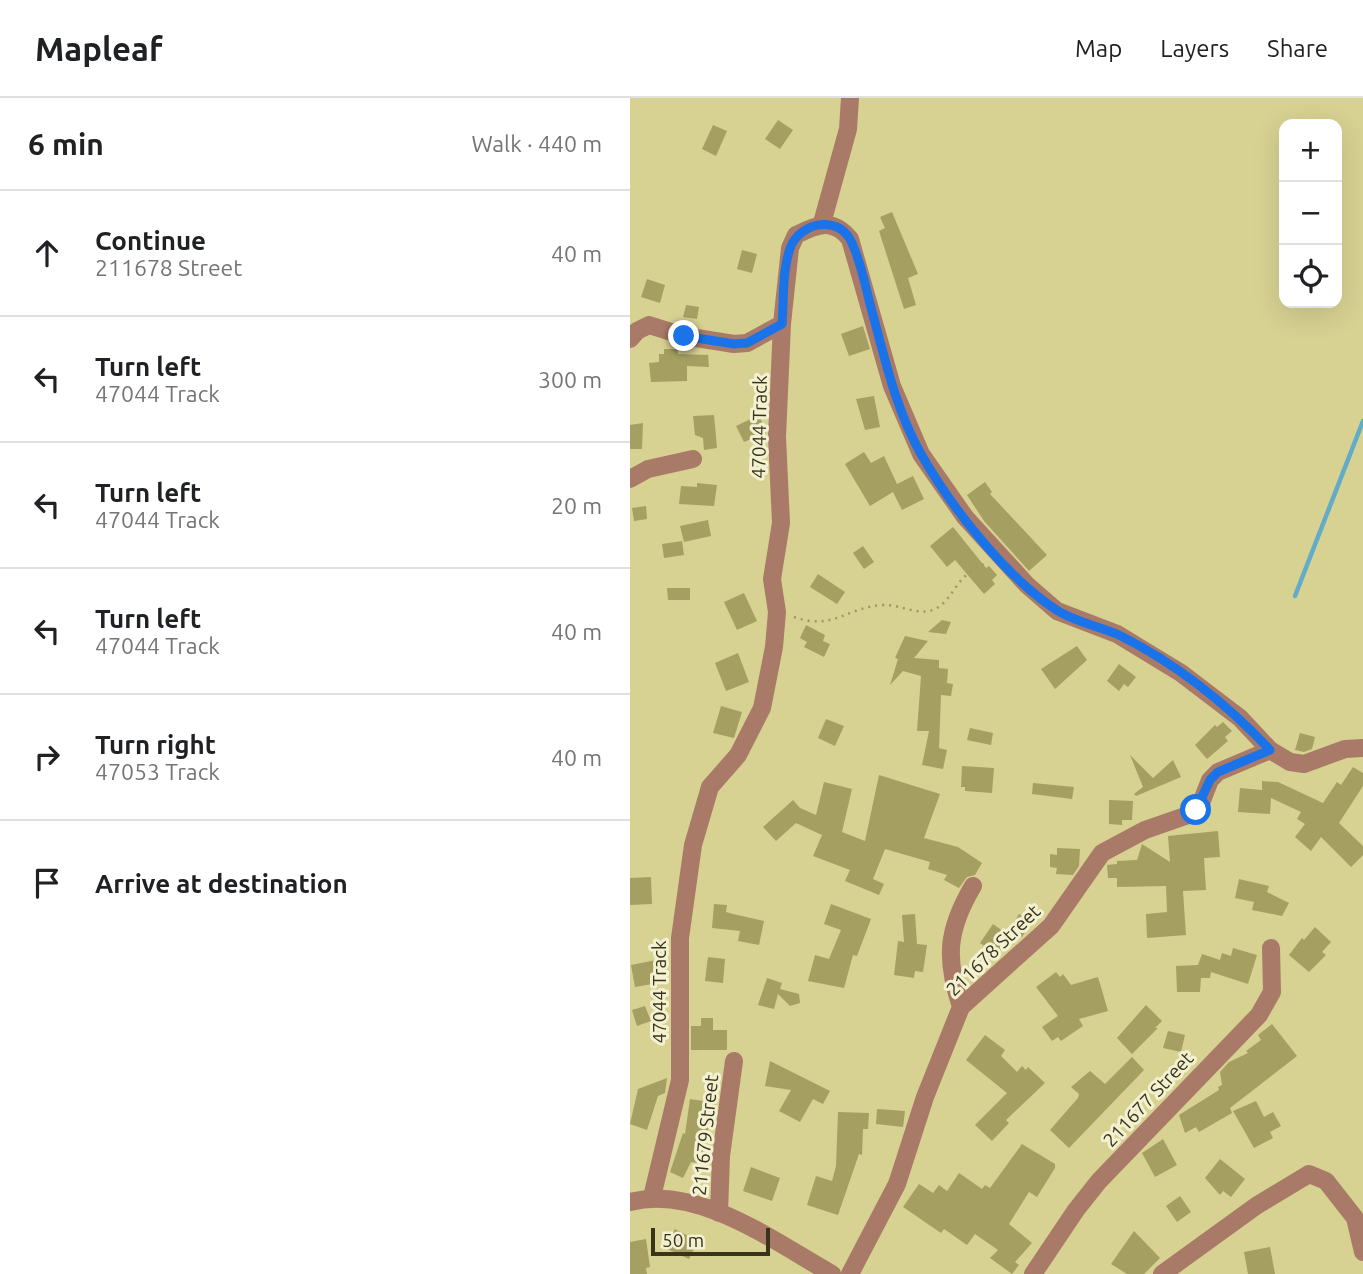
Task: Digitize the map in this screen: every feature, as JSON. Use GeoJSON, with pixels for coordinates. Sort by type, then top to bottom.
{"type":"FeatureCollection","features":[{"type":"Feature","properties":{"kind":"street"},"geometry":{"type":"LineString","coordinates":[[850,98],[848,129],[822,223],[841,228],[850,239],[892,386],[921,454],[965,517],[1000,558],[1057,611],[1117,634],[1181,673],[1240,718],[1270,750],[1290,762],[1304,764],[1345,750],[1363,748]]}},
{"type":"Feature","properties":{"kind":"street","name":"47044 Track"},"geometry":{"type":"LineString","coordinates":[[652,1197],[680,1080],[680,938],[693,845],[710,788],[738,755],[762,708],[774,647],[777,611],[772,579],[780,523],[777,437],[782,324],[790,248],[796,235],[822,223]]}},
{"type":"Feature","properties":{"kind":"street"},"geometry":{"type":"LineString","coordinates":[[630,339],[637,331],[649,325],[684,336],[734,344],[747,343],[782,324]]}},
{"type":"Feature","properties":{"kind":"street"},"geometry":{"type":"LineString","coordinates":[[630,479],[648,469],[693,459]]}},
{"type":"Feature","properties":{"kind":"street","name":"211678 Street"},"geometry":{"type":"LineString","coordinates":[[850,1274],[897,1185],[925,1097],[961,1007],[1051,926],[1091,867],[1111,846],[1166,821],[1191,814],[1201,803],[1210,780],[1218,772],[1270,750]]}},
{"type":"Feature","properties":{"kind":"street"},"geometry":{"type":"LineString","coordinates":[[961,1007],[949,948],[960,908],[974,886]]}},
{"type":"Feature","properties":{"kind":"street","name":"211677 Street"},"geometry":{"type":"LineString","coordinates":[[1033,1274],[1099,1181],[1259,1015],[1272,992],[1271,948]]}},
{"type":"Feature","properties":{"kind":"street","name":"211679 Street"},"geometry":{"type":"LineString","coordinates":[[719,1213],[721,1156],[734,1061]]}},
{"type":"Feature","properties":{"kind":"street"},"geometry":{"type":"LineString","coordinates":[[1163,1274],[1256,1206],[1309,1174],[1326,1181],[1354,1218],[1363,1252]]}},
{"type":"Feature","properties":{"kind":"street"},"geometry":{"type":"LineString","coordinates":[[630,1202],[652,1197],[693,1201],[832,1274]]}},
{"type":"Feature","properties":{"kind":"path"},"geometry":{"type":"LineString","coordinates":[[777,611],[816,624],[882,605],[930,610],[942,604],[954,586],[973,568],[1000,558]]}},
{"type":"Feature","properties":{"kind":"building"},"geometry":{"type":"Polygon","coordinates":[[[778,120],[793,130],[780,149],[765,139],[778,120]]]}},
{"type":"Feature","properties":{"kind":"building"},"geometry":{"type":"Polygon","coordinates":[[[713,125],[727,131],[716,156],[702,149],[713,125]]]}},
{"type":"Feature","properties":{"kind":"building"},"geometry":{"type":"Polygon","coordinates":[[[892,212],[918,274],[908,278],[916,305],[904,309],[879,231],[885,228],[880,217],[892,212]]]}},
{"type":"Feature","properties":{"kind":"building"},"geometry":{"type":"Polygon","coordinates":[[[742,250],[757,254],[752,273],[737,269],[742,250]]]}},
{"type":"Feature","properties":{"kind":"building"},"geometry":{"type":"Polygon","coordinates":[[[647,279],[665,285],[660,303],[641,297],[647,279]]]}},
{"type":"Feature","properties":{"kind":"building"},"geometry":{"type":"Polygon","coordinates":[[[686,305],[699,307],[697,319],[683,317],[686,305]]]}},
{"type":"Feature","properties":{"kind":"building"},"geometry":{"type":"Polygon","coordinates":[[[863,326],[870,349],[849,356],[841,334],[863,326]]]}},
{"type":"Feature","properties":{"kind":"building"},"geometry":{"type":"Polygon","coordinates":[[[664,349],[678,349],[678,354],[708,355],[709,367],[687,366],[687,381],[651,382],[649,363],[659,362],[659,354],[664,354],[664,349]]]}},
{"type":"Feature","properties":{"kind":"building"},"geometry":{"type":"Polygon","coordinates":[[[874,396],[880,427],[865,430],[856,399],[874,396]]]}},
{"type":"Feature","properties":{"kind":"building"},"geometry":{"type":"Polygon","coordinates":[[[714,415],[717,448],[704,450],[703,438],[695,435],[693,416],[714,415]]]}},
{"type":"Feature","properties":{"kind":"building"},"geometry":{"type":"Polygon","coordinates":[[[759,415],[766,433],[744,442],[736,426],[759,415]]]}},
{"type":"Feature","properties":{"kind":"building"},"geometry":{"type":"Polygon","coordinates":[[[643,423],[642,449],[630,449],[630,425],[643,423]]]}},
{"type":"Feature","properties":{"kind":"building"},"geometry":{"type":"Polygon","coordinates":[[[864,452],[871,463],[884,456],[897,484],[913,476],[924,499],[902,510],[893,492],[870,506],[845,464],[864,452]]]}},
{"type":"Feature","properties":{"kind":"building"},"geometry":{"type":"Polygon","coordinates":[[[985,482],[992,492],[990,494],[1047,555],[1029,571],[984,521],[967,495],[985,482]]]}},
{"type":"Feature","properties":{"kind":"building"},"geometry":{"type":"Polygon","coordinates":[[[697,483],[717,485],[714,506],[679,504],[681,486],[697,487],[697,483]]]}},
{"type":"Feature","properties":{"kind":"building"},"geometry":{"type":"Polygon","coordinates":[[[646,506],[647,519],[634,521],[632,508],[646,506]]]}},
{"type":"Feature","properties":{"kind":"building"},"geometry":{"type":"Polygon","coordinates":[[[708,520],[711,536],[684,542],[680,526],[708,520]]]}},
{"type":"Feature","properties":{"kind":"building"},"geometry":{"type":"Polygon","coordinates":[[[953,527],[986,568],[989,566],[997,575],[992,580],[995,584],[984,594],[955,560],[947,567],[930,546],[953,527]]]}},
{"type":"Feature","properties":{"kind":"building"},"geometry":{"type":"Polygon","coordinates":[[[682,541],[684,555],[664,558],[662,544],[682,541]]]}},
{"type":"Feature","properties":{"kind":"building"},"geometry":{"type":"Polygon","coordinates":[[[863,546],[874,562],[864,569],[853,553],[863,546]]]}},
{"type":"Feature","properties":{"kind":"building"},"geometry":{"type":"Polygon","coordinates":[[[818,574],[845,592],[837,604],[810,587],[818,574]]]}},
{"type":"Feature","properties":{"kind":"building"},"geometry":{"type":"Polygon","coordinates":[[[667,588],[690,588],[690,600],[668,600],[667,588]]]}},
{"type":"Feature","properties":{"kind":"building"},"geometry":{"type":"Polygon","coordinates":[[[744,593],[757,621],[737,630],[724,602],[744,593]]]}},
{"type":"Feature","properties":{"kind":"building"},"geometry":{"type":"Polygon","coordinates":[[[942,620],[951,622],[946,634],[928,632],[942,620]]]}},
{"type":"Feature","properties":{"kind":"building"},"geometry":{"type":"Polygon","coordinates":[[[806,625],[825,635],[823,641],[830,644],[824,657],[804,647],[807,642],[800,638],[806,625]]]}},
{"type":"Feature","properties":{"kind":"building"},"geometry":{"type":"Polygon","coordinates":[[[905,636],[928,641],[914,658],[939,660],[939,668],[948,669],[947,683],[953,684],[951,696],[941,695],[939,748],[947,750],[943,769],[922,765],[929,731],[917,731],[921,676],[903,671],[890,685],[898,659],[895,658],[905,636]]]}},
{"type":"Feature","properties":{"kind":"building"},"geometry":{"type":"Polygon","coordinates":[[[1077,646],[1087,660],[1055,689],[1041,669],[1077,646]]]}},
{"type":"Feature","properties":{"kind":"building"},"geometry":{"type":"Polygon","coordinates":[[[738,653],[749,682],[726,691],[715,663],[738,653]]]}},
{"type":"Feature","properties":{"kind":"building"},"geometry":{"type":"Polygon","coordinates":[[[1119,664],[1136,677],[1128,687],[1124,684],[1119,691],[1107,681],[1119,664]]]}},
{"type":"Feature","properties":{"kind":"building"},"geometry":{"type":"Polygon","coordinates":[[[721,706],[742,712],[734,738],[713,733],[721,706]]]}},
{"type":"Feature","properties":{"kind":"building"},"geometry":{"type":"Polygon","coordinates":[[[826,719],[844,726],[835,746],[818,738],[826,719]]]}},
{"type":"Feature","properties":{"kind":"building"},"geometry":{"type":"Polygon","coordinates":[[[1223,722],[1232,731],[1225,737],[1228,741],[1207,759],[1195,745],[1215,725],[1217,727],[1223,722]]]}},
{"type":"Feature","properties":{"kind":"building"},"geometry":{"type":"Polygon","coordinates":[[[970,728],[993,733],[991,745],[967,740],[970,728]]]}},
{"type":"Feature","properties":{"kind":"building"},"geometry":{"type":"Polygon","coordinates":[[[1300,733],[1315,737],[1312,749],[1304,752],[1295,750],[1300,733]]]}},
{"type":"Feature","properties":{"kind":"building"},"geometry":{"type":"Polygon","coordinates":[[[1130,755],[1153,778],[1173,760],[1181,777],[1136,796],[1134,794],[1143,787],[1130,755]]]}},
{"type":"Feature","properties":{"kind":"building"},"geometry":{"type":"Polygon","coordinates":[[[962,766],[994,768],[992,793],[965,791],[965,787],[961,787],[962,766]]]}},
{"type":"Feature","properties":{"kind":"building"},"geometry":{"type":"Polygon","coordinates":[[[1353,767],[1363,773],[1363,786],[1339,823],[1363,846],[1363,855],[1351,867],[1321,837],[1311,851],[1295,837],[1305,824],[1297,819],[1301,812],[1271,798],[1270,814],[1238,812],[1240,788],[1262,790],[1262,781],[1278,782],[1323,803],[1337,782],[1341,785],[1353,767]]]}},
{"type":"Feature","properties":{"kind":"building"},"geometry":{"type":"Polygon","coordinates":[[[879,775],[940,794],[924,838],[958,847],[982,863],[975,875],[967,877],[959,888],[944,880],[947,875],[928,869],[930,862],[885,849],[873,879],[884,884],[879,895],[845,881],[850,870],[813,856],[822,835],[796,823],[776,841],[763,827],[793,800],[800,808],[816,815],[824,782],[852,789],[842,832],[865,841],[879,775]]]}},
{"type":"Feature","properties":{"kind":"building"},"geometry":{"type":"Polygon","coordinates":[[[1033,783],[1074,787],[1072,799],[1032,794],[1033,783]]]}},
{"type":"Feature","properties":{"kind":"building"},"geometry":{"type":"Polygon","coordinates":[[[1109,800],[1133,801],[1132,820],[1122,820],[1122,825],[1109,824],[1109,800]]]}},
{"type":"Feature","properties":{"kind":"building"},"geometry":{"type":"Polygon","coordinates":[[[1218,831],[1220,857],[1204,858],[1206,890],[1183,891],[1186,935],[1147,938],[1146,914],[1167,912],[1166,886],[1117,887],[1117,878],[1108,878],[1107,865],[1117,864],[1117,861],[1137,860],[1142,844],[1170,862],[1168,836],[1218,831]]]}},
{"type":"Feature","properties":{"kind":"building"},"geometry":{"type":"Polygon","coordinates":[[[1057,848],[1080,849],[1079,866],[1073,875],[1056,874],[1057,868],[1050,867],[1050,854],[1057,855],[1057,848]]]}},
{"type":"Feature","properties":{"kind":"building"},"geometry":{"type":"Polygon","coordinates":[[[651,877],[652,904],[630,905],[630,878],[651,877]]]}},
{"type":"Feature","properties":{"kind":"building"},"geometry":{"type":"Polygon","coordinates":[[[1239,879],[1269,886],[1267,892],[1289,903],[1282,916],[1252,910],[1254,902],[1235,898],[1239,879]]]}},
{"type":"Feature","properties":{"kind":"building"},"geometry":{"type":"Polygon","coordinates":[[[714,904],[727,905],[726,912],[764,921],[759,945],[738,941],[740,931],[712,928],[714,904]]]}},
{"type":"Feature","properties":{"kind":"building"},"geometry":{"type":"Polygon","coordinates":[[[831,904],[871,919],[857,956],[853,955],[844,988],[808,981],[815,955],[829,959],[841,930],[824,924],[831,904]]]}},
{"type":"Feature","properties":{"kind":"building"},"geometry":{"type":"Polygon","coordinates":[[[915,914],[917,944],[927,945],[923,972],[915,971],[914,978],[894,975],[898,941],[904,942],[902,915],[915,914]]]}},
{"type":"Feature","properties":{"kind":"building"},"geometry":{"type":"Polygon","coordinates":[[[1019,914],[1032,921],[1022,937],[1009,931],[1019,914]]]}},
{"type":"Feature","properties":{"kind":"building"},"geometry":{"type":"Polygon","coordinates":[[[993,924],[1011,937],[998,956],[980,943],[993,924]]]}},
{"type":"Feature","properties":{"kind":"building"},"geometry":{"type":"Polygon","coordinates":[[[1315,927],[1331,942],[1322,952],[1326,955],[1309,972],[1289,955],[1315,927]]]}},
{"type":"Feature","properties":{"kind":"building"},"geometry":{"type":"Polygon","coordinates":[[[1233,948],[1257,955],[1248,984],[1211,972],[1210,978],[1201,978],[1200,992],[1177,992],[1176,966],[1198,965],[1202,954],[1220,960],[1222,953],[1231,956],[1233,948]]]}},
{"type":"Feature","properties":{"kind":"building"},"geometry":{"type":"Polygon","coordinates":[[[708,957],[725,959],[723,983],[705,981],[708,957]]]}},
{"type":"Feature","properties":{"kind":"building"},"geometry":{"type":"Polygon","coordinates":[[[656,960],[657,965],[661,964],[664,982],[635,987],[631,965],[656,960]]]}},
{"type":"Feature","properties":{"kind":"building"},"geometry":{"type":"Polygon","coordinates":[[[1056,972],[1060,977],[1063,974],[1071,985],[1098,977],[1108,1011],[1079,1019],[1083,1026],[1061,1041],[1058,1037],[1052,1041],[1042,1027],[1058,1016],[1036,987],[1056,972]]]}},
{"type":"Feature","properties":{"kind":"building"},"geometry":{"type":"Polygon","coordinates":[[[767,978],[782,983],[780,989],[799,994],[800,1003],[790,1006],[778,994],[774,1009],[758,1005],[767,978]]]}},
{"type":"Feature","properties":{"kind":"building"},"geometry":{"type":"Polygon","coordinates":[[[1146,1005],[1162,1021],[1132,1054],[1117,1038],[1146,1005]]]}},
{"type":"Feature","properties":{"kind":"building"},"geometry":{"type":"Polygon","coordinates":[[[645,1006],[651,1021],[637,1026],[632,1010],[645,1006]]]}},
{"type":"Feature","properties":{"kind":"building"},"geometry":{"type":"Polygon","coordinates":[[[701,1018],[713,1018],[713,1030],[727,1030],[727,1050],[691,1050],[691,1026],[701,1026],[701,1018]]]}},
{"type":"Feature","properties":{"kind":"building"},"geometry":{"type":"Polygon","coordinates":[[[1272,1024],[1297,1056],[1230,1108],[1232,1113],[1199,1132],[1196,1127],[1185,1133],[1179,1115],[1219,1090],[1218,1087],[1222,1085],[1220,1072],[1229,1062],[1248,1053],[1246,1051],[1261,1040],[1258,1035],[1272,1024]]]}},
{"type":"Feature","properties":{"kind":"building"},"geometry":{"type":"Polygon","coordinates":[[[1168,1031],[1185,1035],[1181,1052],[1163,1048],[1168,1031]]]}},
{"type":"Feature","properties":{"kind":"building"},"geometry":{"type":"Polygon","coordinates":[[[985,1035],[1005,1050],[1001,1056],[1017,1072],[1022,1066],[1026,1070],[1028,1067],[1045,1083],[1006,1120],[1009,1123],[992,1141],[975,1125],[1007,1093],[966,1060],[985,1035]]]}},
{"type":"Feature","properties":{"kind":"building"},"geometry":{"type":"Polygon","coordinates":[[[1132,1057],[1144,1070],[1069,1148],[1050,1130],[1078,1098],[1079,1094],[1071,1087],[1090,1071],[1105,1084],[1132,1057]]]}},
{"type":"Feature","properties":{"kind":"building"},"geometry":{"type":"Polygon","coordinates":[[[770,1061],[830,1091],[823,1104],[813,1099],[800,1122],[779,1111],[791,1090],[765,1086],[770,1061]]]}},
{"type":"Feature","properties":{"kind":"building"},"geometry":{"type":"Polygon","coordinates":[[[667,1078],[665,1093],[658,1096],[647,1130],[630,1124],[638,1089],[667,1078]]]}},
{"type":"Feature","properties":{"kind":"building"},"geometry":{"type":"Polygon","coordinates":[[[690,1099],[716,1103],[703,1147],[711,1149],[707,1164],[691,1162],[683,1178],[670,1172],[683,1133],[685,1134],[690,1099]]]}},
{"type":"Feature","properties":{"kind":"building"},"geometry":{"type":"Polygon","coordinates":[[[1256,1101],[1264,1117],[1273,1112],[1281,1126],[1270,1132],[1273,1138],[1254,1148],[1233,1111],[1256,1101]]]}},
{"type":"Feature","properties":{"kind":"building"},"geometry":{"type":"Polygon","coordinates":[[[877,1109],[905,1111],[903,1127],[876,1124],[877,1109]]]}},
{"type":"Feature","properties":{"kind":"building"},"geometry":{"type":"Polygon","coordinates":[[[838,1112],[869,1113],[868,1129],[863,1129],[862,1155],[859,1154],[838,1215],[807,1205],[816,1176],[832,1181],[836,1166],[838,1112]]]}},
{"type":"Feature","properties":{"kind":"building"},"geometry":{"type":"Polygon","coordinates":[[[1163,1139],[1177,1165],[1155,1177],[1142,1153],[1163,1139]]]}},
{"type":"Feature","properties":{"kind":"building"},"geometry":{"type":"Polygon","coordinates":[[[1022,1144],[1055,1164],[1055,1168],[1037,1197],[1029,1192],[1009,1224],[1032,1243],[1015,1262],[1019,1265],[1012,1274],[990,1258],[998,1250],[975,1234],[967,1245],[944,1229],[941,1233],[903,1207],[919,1184],[933,1193],[939,1185],[947,1191],[959,1173],[982,1189],[985,1185],[990,1188],[1022,1144]]]}},
{"type":"Feature","properties":{"kind":"building"},"geometry":{"type":"Polygon","coordinates":[[[1220,1159],[1245,1179],[1231,1197],[1223,1191],[1220,1195],[1205,1178],[1220,1159]]]}},
{"type":"Feature","properties":{"kind":"building"},"geometry":{"type":"Polygon","coordinates":[[[751,1167],[780,1178],[772,1201],[743,1191],[751,1167]]]}},
{"type":"Feature","properties":{"kind":"building"},"geometry":{"type":"Polygon","coordinates":[[[1180,1196],[1191,1212],[1177,1222],[1166,1206],[1180,1196]]]}},
{"type":"Feature","properties":{"kind":"building"},"geometry":{"type":"Polygon","coordinates":[[[675,1229],[698,1241],[689,1259],[665,1248],[675,1229]]]}},
{"type":"Feature","properties":{"kind":"building"},"geometry":{"type":"Polygon","coordinates":[[[1134,1231],[1160,1258],[1144,1274],[1127,1274],[1111,1264],[1134,1231]]]}},
{"type":"Feature","properties":{"kind":"building"},"geometry":{"type":"Polygon","coordinates":[[[646,1239],[650,1267],[646,1268],[647,1274],[630,1274],[630,1242],[646,1239]]]}},
{"type":"Feature","properties":{"kind":"building"},"geometry":{"type":"Polygon","coordinates":[[[1270,1247],[1275,1274],[1248,1274],[1244,1252],[1270,1247]]]}},
{"type":"Feature","properties":{"kind":"waterway"},"geometry":{"type":"LineString","coordinates":[[1295,596],[1363,421]]}},
{"type":"Feature","properties":{"kind":"route"},"geometry":{"type":"LineString","coordinates":[[684,336],[734,344],[747,343],[782,324],[790,248],[796,235],[822,223],[841,228],[850,239],[864,280],[892,386],[906,425],[940,484],[988,545],[1027,586],[1057,611],[1117,634],[1142,647],[1240,718],[1270,750],[1229,765],[1218,772],[1210,780],[1196,810]]}}]}
